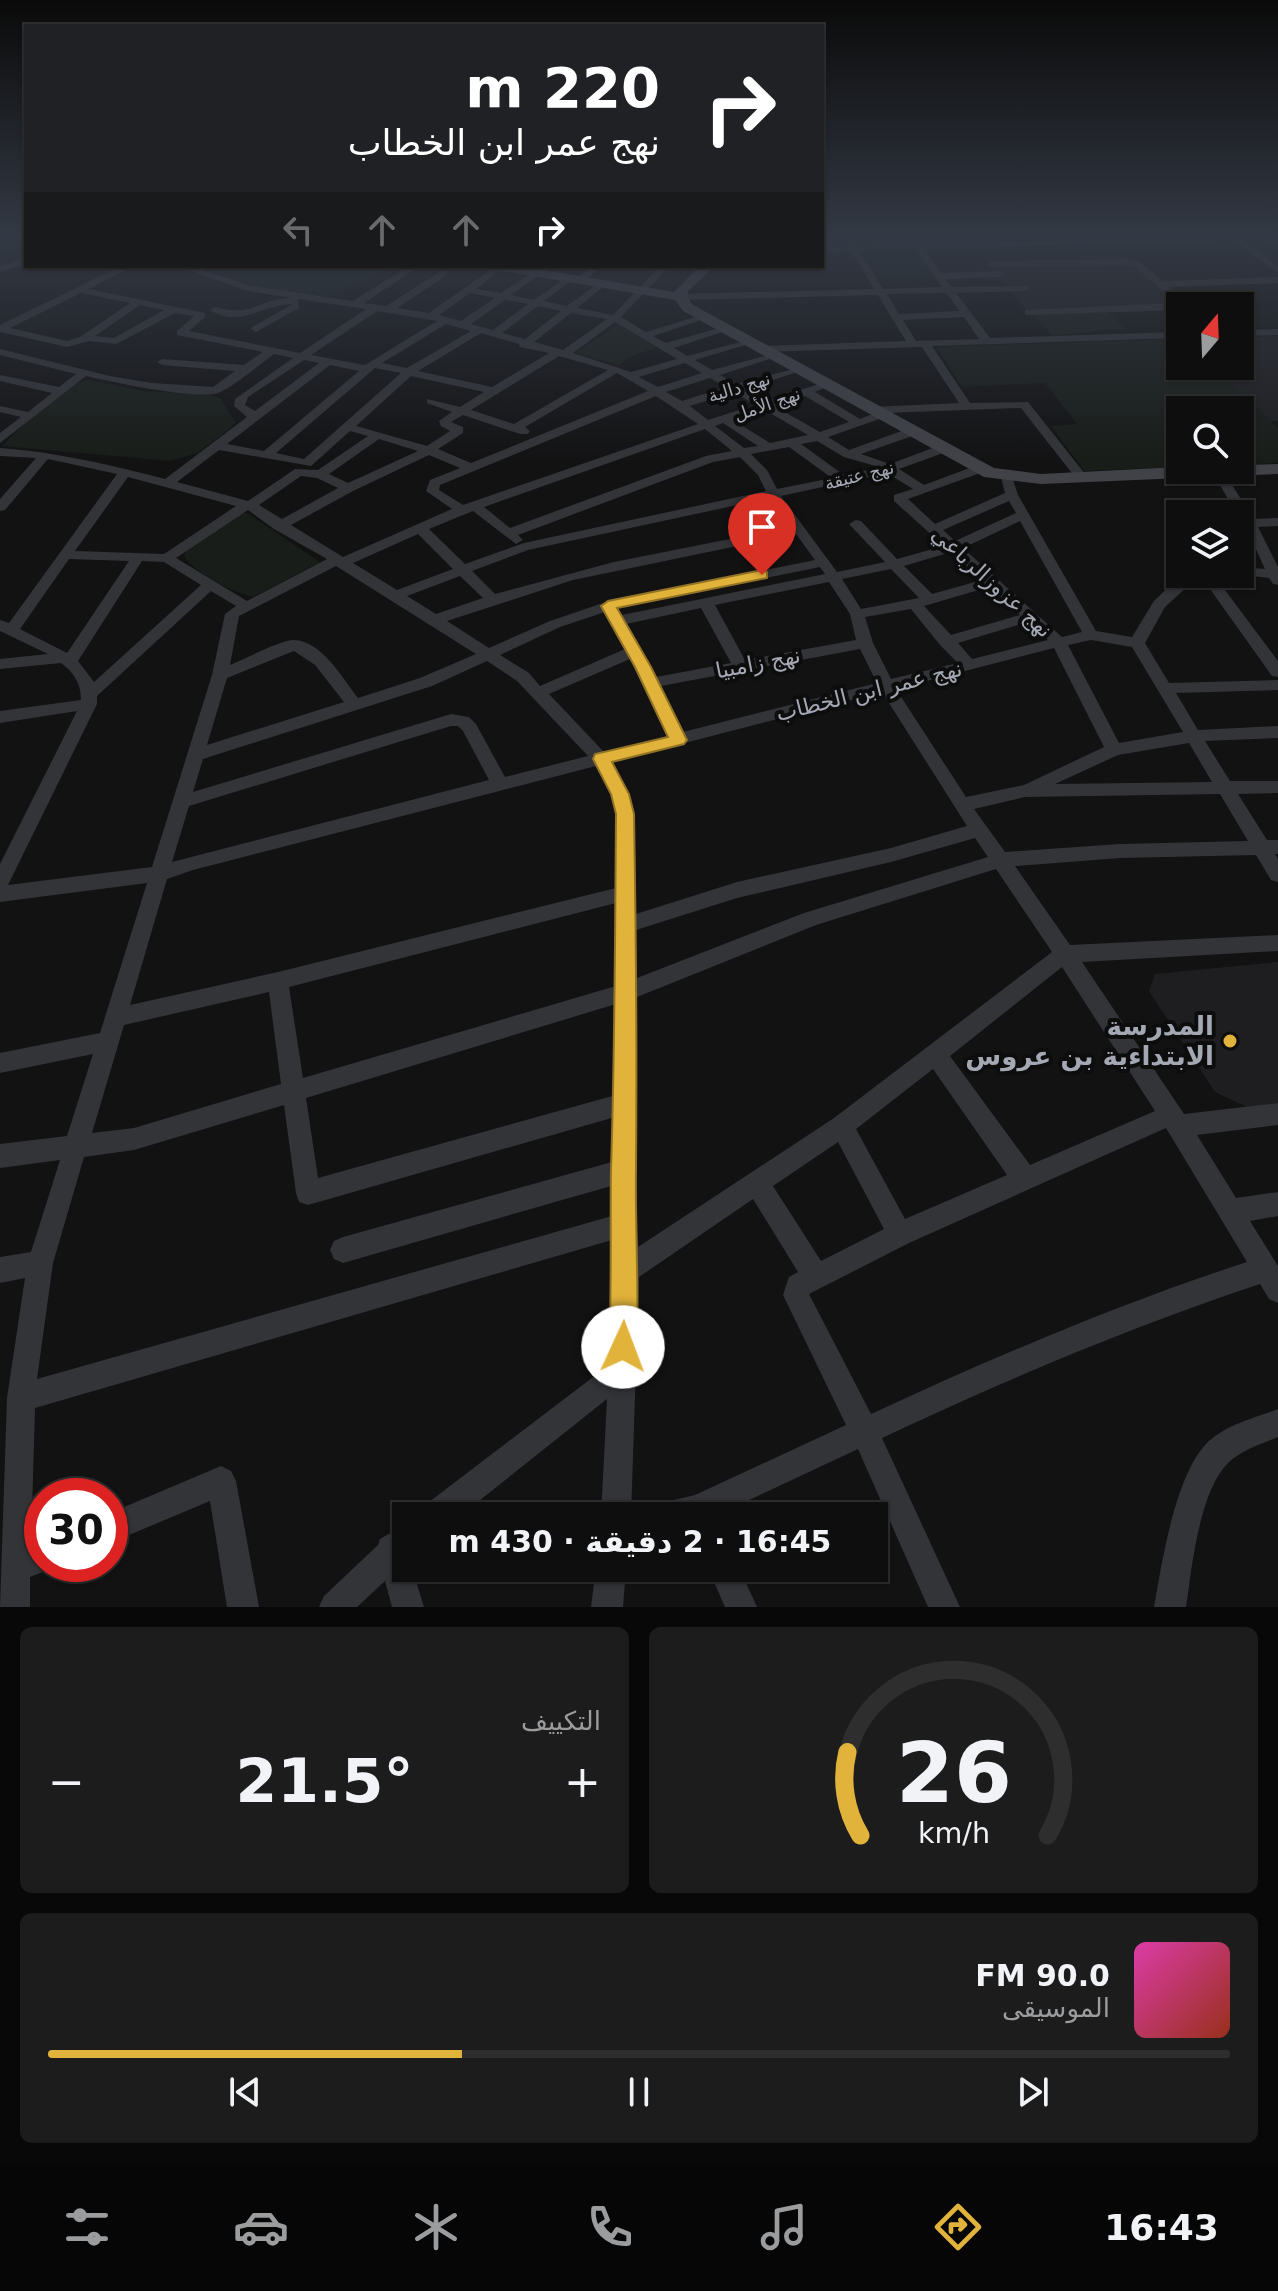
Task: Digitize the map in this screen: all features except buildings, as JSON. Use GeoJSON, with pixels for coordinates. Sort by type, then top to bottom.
{"type":"FeatureCollection","features":[{"type":"Feature","properties":{"kind":"street"},"geometry":{"type":"LineString","coordinates":[[4,313],[22,318]]}},
{"type":"Feature","properties":{"kind":"street"},"geometry":{"type":"LineString","coordinates":[[0,329],[33,313]]}},
{"type":"Feature","properties":{"kind":"street"},"geometry":{"type":"LineString","coordinates":[[0,329],[67,344],[85,338],[122,313]]}},
{"type":"Feature","properties":{"kind":"street"},"geometry":{"type":"LineString","coordinates":[[85,338],[118,341],[167,313]]}},
{"type":"Feature","properties":{"kind":"street"},"geometry":{"type":"LineString","coordinates":[[194,313],[201,315],[180,332],[304,357],[410,371],[494,391]]}},
{"type":"Feature","properties":{"kind":"street"},"geometry":{"type":"LineString","coordinates":[[227,313],[244,317],[254,313]]}},
{"type":"Feature","properties":{"kind":"street"},"geometry":{"type":"LineString","coordinates":[[256,329],[283,313]]}},
{"type":"Feature","properties":{"kind":"street"},"geometry":{"type":"LineString","coordinates":[[255,417],[240,406],[240,399],[375,313]]}},
{"type":"Feature","properties":{"kind":"street"},"geometry":{"type":"LineString","coordinates":[[410,313],[438,318],[633,375],[681,405],[770,448]]}},
{"type":"Feature","properties":{"kind":"street"},"geometry":{"type":"LineString","coordinates":[[266,456],[370,366],[442,313]]}},
{"type":"Feature","properties":{"kind":"street"},"geometry":{"type":"LineString","coordinates":[[478,330],[491,313]]}},
{"type":"Feature","properties":{"kind":"street"},"geometry":{"type":"LineString","coordinates":[[310,470],[348,427],[410,371],[512,313]]}},
{"type":"Feature","properties":{"kind":"street"},"geometry":{"type":"LineString","coordinates":[[524,345],[565,313]]}},
{"type":"Feature","properties":{"kind":"street"},"geometry":{"type":"LineString","coordinates":[[590,313],[615,318],[848,454],[872,459],[924,490]]}},
{"type":"Feature","properties":{"kind":"street"},"geometry":{"type":"LineString","coordinates":[[279,526],[348,488],[429,450],[458,432],[444,423],[560,354],[620,313]]}},
{"type":"Feature","properties":{"kind":"street"},"geometry":{"type":"LineString","coordinates":[[697,313],[825,385],[870,416]]}},
{"type":"Feature","properties":{"kind":"street"},"geometry":{"type":"LineString","coordinates":[[893,313],[966,405]]}},
{"type":"Feature","properties":{"kind":"street"},"geometry":{"type":"LineString","coordinates":[[1115,313],[1122,319]]}},
{"type":"Feature","properties":{"kind":"street"},"geometry":{"type":"LineString","coordinates":[[896,317],[967,314],[987,342]]}},
{"type":"Feature","properties":{"kind":"street"},"geometry":{"type":"LineString","coordinates":[[645,335],[705,317]]}},
{"type":"Feature","properties":{"kind":"street"},"geometry":{"type":"LineString","coordinates":[[1131,328],[1141,337]]}},
{"type":"Feature","properties":{"kind":"street"},"geometry":{"type":"LineString","coordinates":[[665,347],[726,329]]}},
{"type":"Feature","properties":{"kind":"street"},"geometry":{"type":"LineString","coordinates":[[1254,333],[1278,332]]}},
{"type":"Feature","properties":{"kind":"street"},"geometry":{"type":"LineString","coordinates":[[184,345],[195,336]]}},
{"type":"Feature","properties":{"kind":"street"},"geometry":{"type":"LineString","coordinates":[[633,375],[686,359],[760,349],[1166,336]]}},
{"type":"Feature","properties":{"kind":"street"},"geometry":{"type":"LineString","coordinates":[[524,547],[510,533],[432,488],[439,479],[710,373],[760,349]]}},
{"type":"Feature","properties":{"kind":"street"},"geometry":{"type":"LineString","coordinates":[[0,352],[138,384],[215,390],[273,350]]}},
{"type":"Feature","properties":{"kind":"street"},"geometry":{"type":"LineString","coordinates":[[138,384],[173,353]]}},
{"type":"Feature","properties":{"kind":"street"},"geometry":{"type":"LineString","coordinates":[[168,483],[328,361]]}},
{"type":"Feature","properties":{"kind":"street"},"geometry":{"type":"LineString","coordinates":[[162,362],[249,369]]}},
{"type":"Feature","properties":{"kind":"street"},"geometry":{"type":"LineString","coordinates":[[515,428],[617,369]]}},
{"type":"Feature","properties":{"kind":"street","name":"نهج دالية"},"geometry":{"type":"LineString","coordinates":[[681,405],[797,369]]}},
{"type":"Feature","properties":{"kind":"street"},"geometry":{"type":"LineString","coordinates":[[0,439],[84,373]]}},
{"type":"Feature","properties":{"kind":"street"},"geometry":{"type":"LineString","coordinates":[[0,378],[60,391]]}},
{"type":"Feature","properties":{"kind":"street","name":"نهج الأمل"},"geometry":{"type":"LineString","coordinates":[[247,607],[339,562],[468,508],[825,385]]}},
{"type":"Feature","properties":{"kind":"street"},"geometry":{"type":"LineString","coordinates":[[805,391],[911,432],[979,469],[1007,477],[1082,478],[1166,474]]}},
{"type":"Feature","properties":{"kind":"street"},"geometry":{"type":"LineString","coordinates":[[431,401],[539,438]]}},
{"type":"Feature","properties":{"kind":"street"},"geometry":{"type":"LineString","coordinates":[[510,533],[710,459],[818,437],[870,416],[966,405],[1025,404],[1082,478]]}},
{"type":"Feature","properties":{"kind":"street"},"geometry":{"type":"LineString","coordinates":[[0,409],[27,415]]}},
{"type":"Feature","properties":{"kind":"street"},"geometry":{"type":"LineString","coordinates":[[716,421],[763,473],[774,495],[824,562],[857,614],[865,643],[887,687],[962,805],[1002,860],[1175,1121],[1272,1280],[1198,1290],[1035,1353],[719,1502]]}},
{"type":"Feature","properties":{"kind":"street"},"geometry":{"type":"LineString","coordinates":[[348,427],[429,450],[469,467]]}},
{"type":"Feature","properties":{"kind":"street"},"geometry":{"type":"LineString","coordinates":[[848,454],[911,432]]}},
{"type":"Feature","properties":{"kind":"street"},"geometry":{"type":"LineString","coordinates":[[63,555],[167,558],[278,484],[379,434]]}},
{"type":"Feature","properties":{"kind":"street"},"geometry":{"type":"LineString","coordinates":[[790,442],[843,480]]}},
{"type":"Feature","properties":{"kind":"street"},"geometry":{"type":"LineString","coordinates":[[218,446],[266,456],[310,470],[348,488]]}},
{"type":"Feature","properties":{"kind":"street","name":"نهج عتيقة"},"geometry":{"type":"LineString","coordinates":[[396,595],[524,547],[843,480],[891,468],[942,449]]}},
{"type":"Feature","properties":{"kind":"street"},"geometry":{"type":"LineString","coordinates":[[0,452],[45,455],[249,505],[491,654],[540,692],[601,759],[620,794],[625,814],[627,1103],[623,1171],[626,1270],[617,1502]]}},
{"type":"Feature","properties":{"kind":"street"},"geometry":{"type":"LineString","coordinates":[[0,507],[45,455]]}},
{"type":"Feature","properties":{"kind":"street","name":"نهج عزوزالرباعي"},"geometry":{"type":"LineString","coordinates":[[979,469],[899,498],[1059,642],[1114,750]]}},
{"type":"Feature","properties":{"kind":"street"},"geometry":{"type":"LineString","coordinates":[[1254,470],[1276,471]]}},
{"type":"Feature","properties":{"kind":"street"},"geometry":{"type":"LineString","coordinates":[[90,698],[88,680],[66,660],[6,628],[124,473]]}},
{"type":"Feature","properties":{"kind":"street"},"geometry":{"type":"LineString","coordinates":[[1007,477],[1012,495],[1091,635]]}},
{"type":"Feature","properties":{"kind":"street"},"geometry":{"type":"LineString","coordinates":[[932,530],[1012,495]]}},
{"type":"Feature","properties":{"kind":"street"},"geometry":{"type":"LineString","coordinates":[[617,621],[705,601],[834,579],[895,564],[954,547],[1025,514]]}},
{"type":"Feature","properties":{"kind":"street"},"geometry":{"type":"LineString","coordinates":[[1254,523],[1278,522]]}},
{"type":"Feature","properties":{"kind":"street"},"geometry":{"type":"LineString","coordinates":[[856,524],[895,564],[945,642],[970,666]]}},
{"type":"Feature","properties":{"kind":"street"},"geometry":{"type":"LineString","coordinates":[[419,527],[491,598]]}},
{"type":"Feature","properties":{"kind":"street"},"geometry":{"type":"LineString","coordinates":[[435,620],[491,598],[624,561],[798,530]]}},
{"type":"Feature","properties":{"kind":"street"},"geometry":{"type":"LineString","coordinates":[[1254,533],[1276,576]]}},
{"type":"Feature","properties":{"kind":"street"},"geometry":{"type":"LineString","coordinates":[[167,558],[247,607]]}},
{"type":"Feature","properties":{"kind":"street"},"geometry":{"type":"LineString","coordinates":[[66,660],[137,559]]}},
{"type":"Feature","properties":{"kind":"street"},"geometry":{"type":"LineString","coordinates":[[196,755],[426,682],[555,624],[608,606],[824,562]]}},
{"type":"Feature","properties":{"kind":"street"},"geometry":{"type":"LineString","coordinates":[[1254,573],[1276,576]]}},
{"type":"Feature","properties":{"kind":"street"},"geometry":{"type":"LineString","coordinates":[[857,614],[991,582]]}},
{"type":"Feature","properties":{"kind":"street"},"geometry":{"type":"LineString","coordinates":[[0,883],[90,698],[210,585]]}},
{"type":"Feature","properties":{"kind":"street"},"geometry":{"type":"LineString","coordinates":[[1175,588],[1145,622],[1137,643],[1224,789],[1269,847],[1278,875]]}},
{"type":"Feature","properties":{"kind":"street"},"geometry":{"type":"LineString","coordinates":[[1216,588],[1278,672]]}},
{"type":"Feature","properties":{"kind":"street"},"geometry":{"type":"LineString","coordinates":[[705,601],[740,666]]}},
{"type":"Feature","properties":{"kind":"street"},"geometry":{"type":"LineString","coordinates":[[608,606],[635,651],[678,740]]}},
{"type":"Feature","properties":{"kind":"street"},"geometry":{"type":"LineString","coordinates":[[14,1607],[19,1567],[21,1398],[40,1263],[220,675],[232,614],[247,607]]}},
{"type":"Feature","properties":{"kind":"street"},"geometry":{"type":"LineString","coordinates":[[945,642],[1032,616]]}},
{"type":"Feature","properties":{"kind":"street","name":"نهج عمر ابن الخطاب"},"geometry":{"type":"LineString","coordinates":[[0,894],[159,874],[190,863],[1059,642],[1091,635],[1137,643]]}},
{"type":"Feature","properties":{"kind":"street","name":"نهج زامبيا"},"geometry":{"type":"LineString","coordinates":[[651,683],[865,643]]}},
{"type":"Feature","properties":{"kind":"street"},"geometry":{"type":"LineString","coordinates":[[220,675],[294,645],[302,647],[324,666],[355,705]]}},
{"type":"Feature","properties":{"kind":"street"},"geometry":{"type":"LineString","coordinates":[[540,692],[635,651]]}},
{"type":"Feature","properties":{"kind":"street"},"geometry":{"type":"LineString","coordinates":[[0,664],[66,660]]}},
{"type":"Feature","properties":{"kind":"street"},"geometry":{"type":"LineString","coordinates":[[1163,688],[1278,685]]}},
{"type":"Feature","properties":{"kind":"street"},"geometry":{"type":"LineString","coordinates":[[0,717],[90,698]]}},
{"type":"Feature","properties":{"kind":"street"},"geometry":{"type":"LineString","coordinates":[[181,802],[451,720],[463,721],[470,728],[500,784]]}},
{"type":"Feature","properties":{"kind":"street"},"geometry":{"type":"LineString","coordinates":[[1025,791],[1114,750],[1195,736],[1278,732]]}},
{"type":"Feature","properties":{"kind":"street"},"geometry":{"type":"LineString","coordinates":[[962,805],[1025,791],[1278,787]]}},
{"type":"Feature","properties":{"kind":"street"},"geometry":{"type":"LineString","coordinates":[[625,925],[737,890],[891,855],[980,829]]}},
{"type":"Feature","properties":{"kind":"street"},"geometry":{"type":"LineString","coordinates":[[0,1156],[134,1139],[625,992],[811,919],[1002,860],[1120,851],[1269,847]]}},
{"type":"Feature","properties":{"kind":"street"},"geometry":{"type":"LineString","coordinates":[[115,1018],[278,981],[625,893]]}},
{"type":"Feature","properties":{"kind":"street"},"geometry":{"type":"LineString","coordinates":[[626,1270],[842,1126],[1064,954],[1278,943]]}},
{"type":"Feature","properties":{"kind":"street"},"geometry":{"type":"LineString","coordinates":[[278,981],[308,1193],[627,1103]]}},
{"type":"Feature","properties":{"kind":"street"},"geometry":{"type":"LineString","coordinates":[[0,1063],[108,1041]]}},
{"type":"Feature","properties":{"kind":"street"},"geometry":{"type":"LineString","coordinates":[[936,1055],[1025,1179]]}},
{"type":"Feature","properties":{"kind":"street"},"geometry":{"type":"LineString","coordinates":[[944,1607],[865,1433],[796,1295],[798,1286],[900,1234],[1025,1179],[1175,1121],[1278,1114]]}},
{"type":"Feature","properties":{"kind":"street"},"geometry":{"type":"LineString","coordinates":[[842,1126],[900,1234]]}},
{"type":"Feature","properties":{"kind":"street"},"geometry":{"type":"LineString","coordinates":[[343,1250],[623,1171]]}},
{"type":"Feature","properties":{"kind":"street"},"geometry":{"type":"LineString","coordinates":[[757,1183],[816,1277]]}},
{"type":"Feature","properties":{"kind":"street"},"geometry":{"type":"LineString","coordinates":[[1232,1211],[1278,1204]]}},
{"type":"Feature","properties":{"kind":"street"},"geometry":{"type":"LineString","coordinates":[[21,1398],[626,1224]]}},
{"type":"Feature","properties":{"kind":"street"},"geometry":{"type":"LineString","coordinates":[[0,1270],[40,1263]]}},
{"type":"Feature","properties":{"kind":"street"},"geometry":{"type":"LineString","coordinates":[[455,1502],[514,1457],[576,1403],[622,1372]]}},
{"type":"Feature","properties":{"kind":"street"},"geometry":{"type":"LineString","coordinates":[[1170,1607],[1179,1552],[1210,1462],[1232,1442],[1278,1423]]}},
{"type":"Feature","properties":{"kind":"street"},"geometry":{"type":"LineString","coordinates":[[128,1520],[221,1481],[243,1607]]}},
{"type":"Feature","properties":{"kind":"street"},"geometry":{"type":"LineString","coordinates":[[335,1607],[392,1551]]}},
{"type":"Feature","properties":{"kind":"street"},"geometry":{"type":"LineString","coordinates":[[404,1582],[408,1607]]}},
{"type":"Feature","properties":{"kind":"street"},"geometry":{"type":"LineString","coordinates":[[607,1607],[610,1582]]}},
{"type":"Feature","properties":{"kind":"street"},"geometry":{"type":"LineString","coordinates":[[729,1582],[741,1607]]}},
{"type":"Feature","properties":{"kind":"shaded area"},"geometry":{"type":"Polygon","coordinates":[[[1109,313],[1127,330],[1100,329],[1088,333],[1052,335],[1032,314],[1109,313]]]}},
{"type":"Feature","properties":{"kind":"shaded area"},"geometry":{"type":"Polygon","coordinates":[[[619,324],[657,348],[636,354],[619,365],[575,353],[619,324]]]}},
{"type":"Feature","properties":{"kind":"shaded area"},"geometry":{"type":"Polygon","coordinates":[[[1278,336],[1278,421],[1270,421],[1254,406],[1254,396],[1244,396],[1227,380],[1254,380],[1254,337],[1278,336]]]}},
{"type":"Feature","properties":{"kind":"shaded area"},"geometry":{"type":"Polygon","coordinates":[[[1166,339],[1166,380],[1227,380],[1244,396],[1166,396],[1166,468],[1084,471],[1051,426],[1077,424],[1045,383],[962,387],[936,347],[1166,339]]]}},
{"type":"Feature","properties":{"kind":"shaded area"},"geometry":{"type":"Polygon","coordinates":[[[88,380],[143,391],[211,395],[220,398],[236,423],[198,453],[170,461],[2,446],[54,398],[77,383],[88,380]]]}},
{"type":"Feature","properties":{"kind":"shaded area"},"geometry":{"type":"Polygon","coordinates":[[[1254,405],[1278,428],[1278,463],[1254,464],[1254,405]]]}},
{"type":"Feature","properties":{"kind":"shaded area"},"geometry":{"type":"Polygon","coordinates":[[[242,512],[320,562],[253,597],[204,575],[184,555],[187,549],[242,512]]]}},
{"type":"Feature","properties":{"kind":"shaded area","name":"المدرسة الابتداءية بن عروس"},"geometry":{"type":"Polygon","coordinates":[[[1278,962],[1278,1103],[1247,1107],[1215,1092],[1149,991],[1155,974],[1278,962]]]}},
{"type":"Feature","properties":{"kind":"place","name":"المدرسة الابتداءية بن عروس"},"geometry":{"type":"Point","coordinates":[1230,1041]}},
{"type":"Feature","properties":{"kind":"route"},"geometry":{"type":"LineString","coordinates":[[623,1347],[626,1270],[623,1171],[627,1103],[625,814],[620,794],[601,759],[678,740],[635,651],[608,606],[762,575]]}}]}
